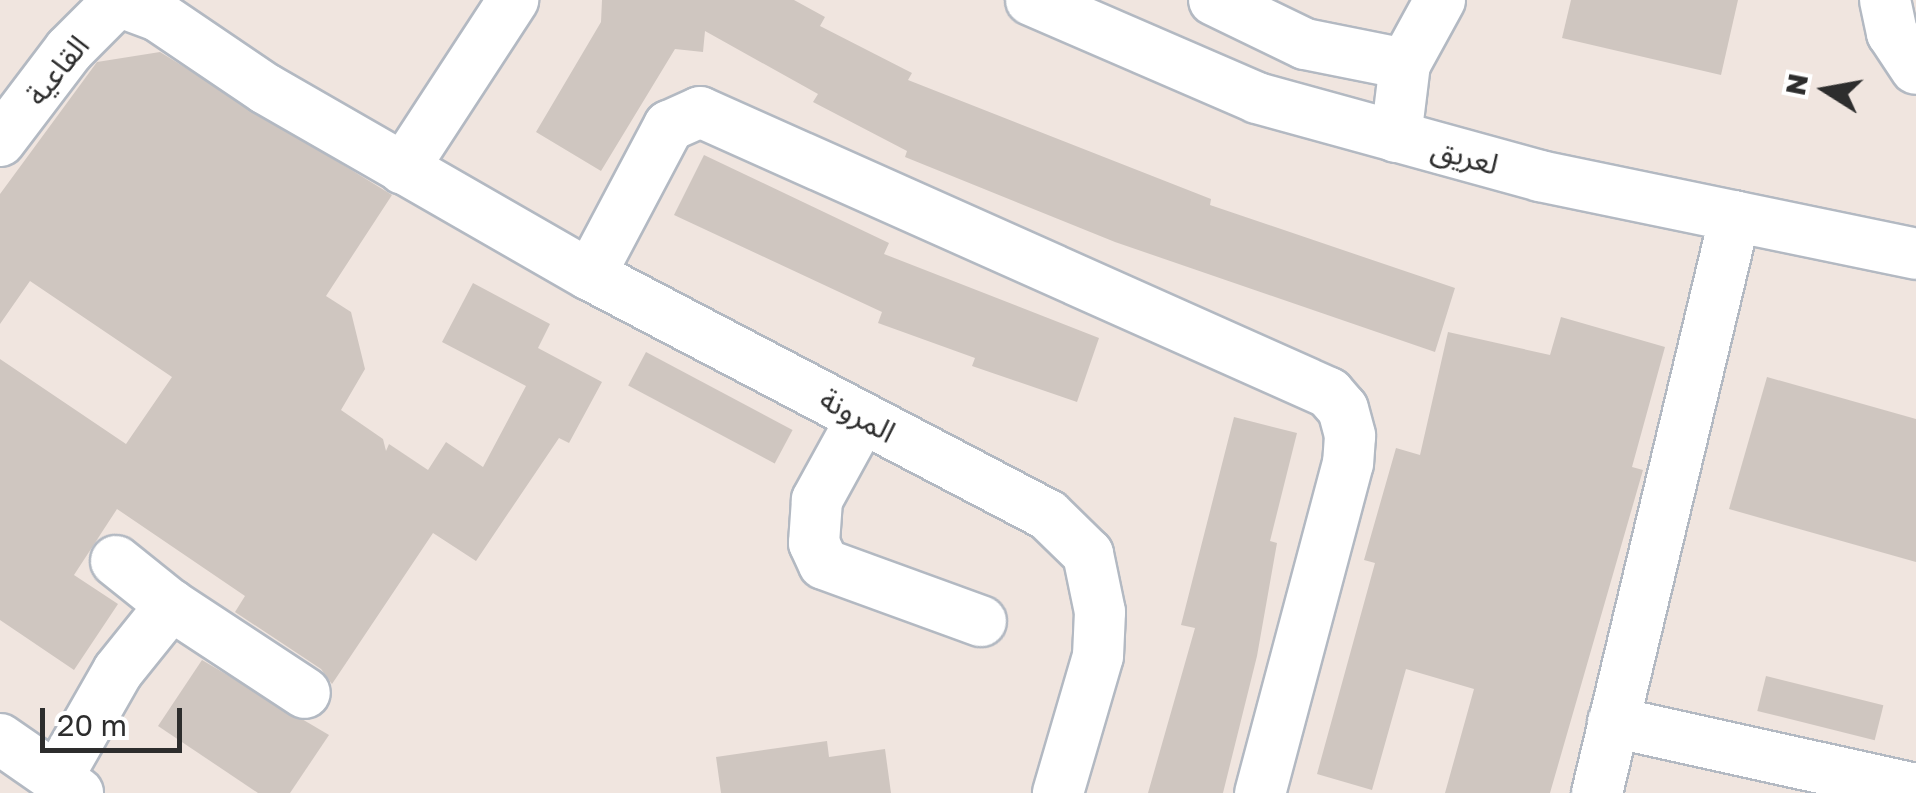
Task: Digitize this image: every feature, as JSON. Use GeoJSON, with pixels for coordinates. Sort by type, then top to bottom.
{"type":"FeatureCollection","features":[{"type":"Feature","properties":{"kind":"street"},"geometry":{"type":"LineString","coordinates":[[403,169],[512,0]]}},
{"type":"Feature","properties":{"kind":"street","name":"لعريق"},"geometry":{"type":"LineString","coordinates":[[1031,0],[1257,98],[1540,176],[1916,254]]}},
{"type":"Feature","properties":{"kind":"street"},"geometry":{"type":"LineString","coordinates":[[1214,0],[1305,44],[1405,64]]}},
{"type":"Feature","properties":{"kind":"street"},"geometry":{"type":"LineString","coordinates":[[1396,137],[1405,64],[1440,0]]}},
{"type":"Feature","properties":{"kind":"street"},"geometry":{"type":"LineString","coordinates":[[1885,0],[1892,33],[1916,69]]}},
{"type":"Feature","properties":{"kind":"street","name":"المرونة"},"geometry":{"type":"LineString","coordinates":[[116,1],[158,16],[266,90],[590,276],[1048,515],[1088,554],[1096,576],[1098,656],[1058,793]]}},
{"type":"Feature","properties":{"kind":"street","name":"القاعية"},"geometry":{"type":"LineString","coordinates":[[0,142],[69,50],[116,1]]}},
{"type":"Feature","properties":{"kind":"street"},"geometry":{"type":"LineString","coordinates":[[590,276],[669,126],[700,112],[1329,393],[1350,436],[1348,463],[1260,793]]}},
{"type":"Feature","properties":{"kind":"street"},"geometry":{"type":"LineString","coordinates":[[1598,793],[1735,216]]}},
{"type":"Feature","properties":{"kind":"street"},"geometry":{"type":"LineString","coordinates":[[862,418],[817,500],[814,543],[824,564],[980,620]]}},
{"type":"Feature","properties":{"kind":"street"},"geometry":{"type":"LineString","coordinates":[[116,562],[170,605],[305,693]]}},
{"type":"Feature","properties":{"kind":"street"},"geometry":{"type":"LineString","coordinates":[[0,739],[68,785],[118,671],[170,605]]}},
{"type":"Feature","properties":{"kind":"street"},"geometry":{"type":"LineString","coordinates":[[1614,722],[1916,789]]}},
{"type":"Feature","properties":{"kind":"building"},"geometry":{"type":"Polygon","coordinates":[[[602,0],[794,0],[825,17],[820,26],[912,73],[908,80],[1211,199],[1210,205],[1455,288],[1435,352],[1115,242],[905,157],[907,151],[813,102],[818,94],[705,31],[703,52],[675,49],[601,171],[536,132],[601,22],[602,0]]]}},
{"type":"Feature","properties":{"kind":"building"},"geometry":{"type":"Polygon","coordinates":[[[1571,0],[1738,0],[1721,75],[1562,38],[1571,0]]]}},
{"type":"Feature","properties":{"kind":"building"},"geometry":{"type":"Polygon","coordinates":[[[160,52],[392,195],[326,296],[351,312],[365,369],[341,410],[383,439],[386,451],[389,444],[428,470],[446,442],[483,467],[526,386],[442,342],[473,283],[550,324],[538,348],[602,382],[569,443],[559,438],[476,561],[433,533],[332,684],[321,669],[235,612],[245,596],[117,509],[74,575],[118,604],[74,670],[0,620],[0,359],[126,444],[172,377],[30,281],[0,324],[0,194],[97,62],[160,52]]]}},
{"type":"Feature","properties":{"kind":"building"},"geometry":{"type":"Polygon","coordinates":[[[704,155],[889,243],[884,254],[1099,338],[1077,402],[972,366],[975,358],[878,323],[882,312],[674,215],[704,155]]]}},
{"type":"Feature","properties":{"kind":"building"},"geometry":{"type":"Polygon","coordinates":[[[1561,317],[1665,347],[1632,467],[1643,470],[1550,793],[1445,793],[1474,689],[1406,669],[1372,790],[1317,774],[1375,563],[1364,560],[1396,448],[1420,455],[1448,332],[1550,355],[1561,317]]]}},
{"type":"Feature","properties":{"kind":"building"},"geometry":{"type":"Polygon","coordinates":[[[646,352],[793,430],[775,463],[628,386],[646,352]]]}},
{"type":"Feature","properties":{"kind":"building"},"geometry":{"type":"Polygon","coordinates":[[[1767,377],[1916,419],[1916,562],[1729,509],[1767,377]]]}},
{"type":"Feature","properties":{"kind":"building"},"geometry":{"type":"Polygon","coordinates":[[[1234,417],[1297,433],[1270,541],[1277,543],[1257,656],[1223,793],[1148,793],[1195,628],[1181,625],[1234,417]]]}},
{"type":"Feature","properties":{"kind":"building"},"geometry":{"type":"Polygon","coordinates":[[[202,660],[329,735],[290,793],[258,793],[158,726],[202,660]]]}},
{"type":"Feature","properties":{"kind":"building"},"geometry":{"type":"Polygon","coordinates":[[[1766,676],[1883,705],[1875,740],[1757,711],[1766,676]]]}},
{"type":"Feature","properties":{"kind":"building"},"geometry":{"type":"Polygon","coordinates":[[[827,741],[829,757],[885,749],[891,793],[721,793],[716,757],[827,741]]]}}]}
